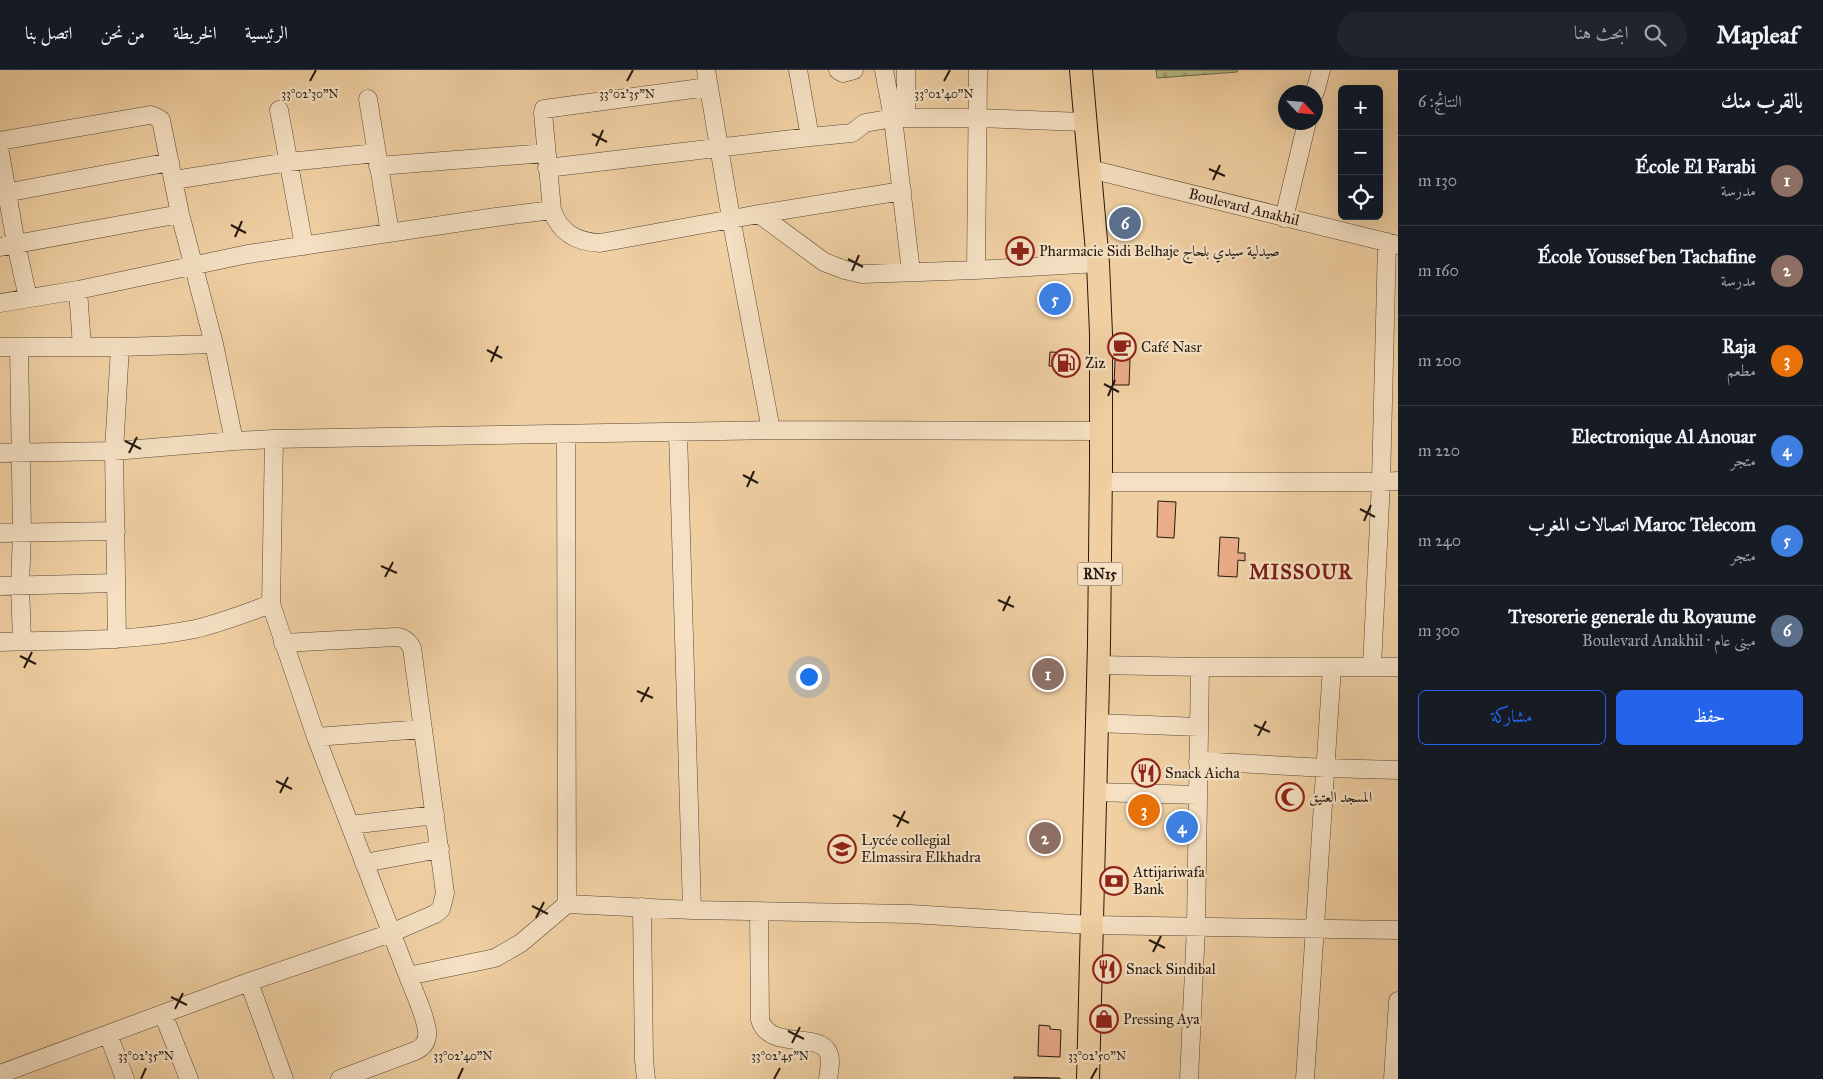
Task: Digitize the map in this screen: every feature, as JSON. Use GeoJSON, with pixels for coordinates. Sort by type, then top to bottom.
{"type":"FeatureCollection","features":[{"type":"Feature","properties":{"kind":"main road","name":"RN15"},"geometry":{"type":"LineString","coordinates":[[1081,70],[1084,122],[1098,263],[1101,334],[1097,723],[1088,1079]]}},
{"type":"Feature","properties":{"kind":"street"},"geometry":{"type":"LineString","coordinates":[[798,70],[810,137]]}},
{"type":"Feature","properties":{"kind":"street"},"geometry":{"type":"LineString","coordinates":[[838,70],[843,73],[854,70]]}},
{"type":"Feature","properties":{"kind":"street"},"geometry":{"type":"LineString","coordinates":[[884,70],[899,118]]}},
{"type":"Feature","properties":{"kind":"street"},"geometry":{"type":"LineString","coordinates":[[906,70],[899,118],[902,192],[911,272]]}},
{"type":"Feature","properties":{"kind":"street"},"geometry":{"type":"LineString","coordinates":[[976,270],[978,70]]}},
{"type":"Feature","properties":{"kind":"street"},"geometry":{"type":"LineString","coordinates":[[1317,85],[1321,70]]}},
{"type":"Feature","properties":{"kind":"street"},"geometry":{"type":"LineString","coordinates":[[771,430],[731,218],[707,79],[546,108],[542,113],[552,210],[556,221],[563,230],[581,241],[600,243],[731,218],[902,192]]}},
{"type":"Feature","properties":{"kind":"street"},"geometry":{"type":"LineString","coordinates":[[368,100],[390,233]]}},
{"type":"Feature","properties":{"kind":"street"},"geometry":{"type":"LineString","coordinates":[[279,110],[304,246]]}},
{"type":"Feature","properties":{"kind":"street"},"geometry":{"type":"LineString","coordinates":[[0,141],[154,116],[161,120],[180,214],[214,344],[234,441]]}},
{"type":"Feature","properties":{"kind":"street"},"geometry":{"type":"LineString","coordinates":[[174,180],[288,162],[377,159],[547,160],[719,147],[852,133],[865,124],[899,118],[978,118],[1084,122]]}},
{"type":"Feature","properties":{"kind":"street"},"geometry":{"type":"LineString","coordinates":[[1284,218],[1306,130]]}},
{"type":"Feature","properties":{"kind":"street"},"geometry":{"type":"LineString","coordinates":[[0,153],[8,245],[28,298]]}},
{"type":"Feature","properties":{"kind":"street"},"geometry":{"type":"LineString","coordinates":[[3,194],[170,162]]}},
{"type":"Feature","properties":{"kind":"street","name":"Boulevard Anakhil"},"geometry":{"type":"LineString","coordinates":[[1090,169],[1393,244]]}},
{"type":"Feature","properties":{"kind":"street"},"geometry":{"type":"LineString","coordinates":[[0,303],[78,290],[248,254],[552,210]]}},
{"type":"Feature","properties":{"kind":"street"},"geometry":{"type":"LineString","coordinates":[[8,245],[180,214]]}},
{"type":"Feature","properties":{"kind":"street"},"geometry":{"type":"LineString","coordinates":[[759,214],[824,262],[862,274],[1098,263]]}},
{"type":"Feature","properties":{"kind":"street"},"geometry":{"type":"LineString","coordinates":[[1372,666],[1390,481],[1393,244]]}},
{"type":"Feature","properties":{"kind":"street"},"geometry":{"type":"LineString","coordinates":[[78,290],[82,347]]}},
{"type":"Feature","properties":{"kind":"street"},"geometry":{"type":"LineString","coordinates":[[0,347],[120,347],[214,344]]}},
{"type":"Feature","properties":{"kind":"street"},"geometry":{"type":"LineString","coordinates":[[18,347],[22,641]]}},
{"type":"Feature","properties":{"kind":"street"},"geometry":{"type":"LineString","coordinates":[[117,639],[114,451],[120,347]]}},
{"type":"Feature","properties":{"kind":"street"},"geometry":{"type":"LineString","coordinates":[[0,454],[114,451],[274,439],[771,430],[1101,431]]}},
{"type":"Feature","properties":{"kind":"street"},"geometry":{"type":"LineString","coordinates":[[678,432],[692,910]]}},
{"type":"Feature","properties":{"kind":"street"},"geometry":{"type":"LineString","coordinates":[[566,434],[567,904]]}},
{"type":"Feature","properties":{"kind":"street"},"geometry":{"type":"LineString","coordinates":[[274,439],[271,604],[316,736],[428,1029],[424,1045],[415,1051],[340,1079]]}},
{"type":"Feature","properties":{"kind":"street"},"geometry":{"type":"LineString","coordinates":[[1100,482],[1390,481]]}},
{"type":"Feature","properties":{"kind":"street"},"geometry":{"type":"LineString","coordinates":[[0,533],[116,531]]}},
{"type":"Feature","properties":{"kind":"street"},"geometry":{"type":"LineString","coordinates":[[0,586],[116,583]]}},
{"type":"Feature","properties":{"kind":"street"},"geometry":{"type":"LineString","coordinates":[[0,642],[117,639],[196,628],[271,604]]}},
{"type":"Feature","properties":{"kind":"street"},"geometry":{"type":"LineString","coordinates":[[0,1074],[20,1073],[108,1034],[391,933],[435,914],[441,909],[445,893],[412,648],[406,640],[396,637],[283,643]]}},
{"type":"Feature","properties":{"kind":"street"},"geometry":{"type":"LineString","coordinates":[[1098,664],[1200,667],[1398,666]]}},
{"type":"Feature","properties":{"kind":"street"},"geometry":{"type":"LineString","coordinates":[[1305,1079],[1332,666]]}},
{"type":"Feature","properties":{"kind":"street"},"geometry":{"type":"LineString","coordinates":[[1189,1079],[1196,927],[1200,667]]}},
{"type":"Feature","properties":{"kind":"street"},"geometry":{"type":"LineString","coordinates":[[1097,723],[1199,726]]}},
{"type":"Feature","properties":{"kind":"street"},"geometry":{"type":"LineString","coordinates":[[316,736],[423,730]]}},
{"type":"Feature","properties":{"kind":"street"},"geometry":{"type":"LineString","coordinates":[[1198,761],[1398,770]]}},
{"type":"Feature","properties":{"kind":"street"},"geometry":{"type":"LineString","coordinates":[[1095,792],[1198,795]]}},
{"type":"Feature","properties":{"kind":"street"},"geometry":{"type":"LineString","coordinates":[[350,825],[435,815]]}},
{"type":"Feature","properties":{"kind":"street"},"geometry":{"type":"LineString","coordinates":[[364,863],[440,849]]}},
{"type":"Feature","properties":{"kind":"street"},"geometry":{"type":"LineString","coordinates":[[408,976],[495,958],[521,943],[567,904],[692,910],[910,914],[1091,925],[1398,930]]}},
{"type":"Feature","properties":{"kind":"street"},"geometry":{"type":"LineString","coordinates":[[642,907],[644,1060],[646,1079]]}},
{"type":"Feature","properties":{"kind":"street"},"geometry":{"type":"LineString","coordinates":[[759,911],[760,1020],[762,1027],[774,1036],[821,1045],[828,1051],[830,1059],[828,1079]]}},
{"type":"Feature","properties":{"kind":"street"},"geometry":{"type":"LineString","coordinates":[[250,982],[284,1079]]}},
{"type":"Feature","properties":{"kind":"street"},"geometry":{"type":"LineString","coordinates":[[1393,1079],[1398,1001]]}},
{"type":"Feature","properties":{"kind":"street"},"geometry":{"type":"LineString","coordinates":[[163,1014],[189,1079]]}},
{"type":"Feature","properties":{"kind":"street"},"geometry":{"type":"LineString","coordinates":[[108,1034],[125,1079]]}},
{"type":"Feature","properties":{"kind":"green space"},"geometry":{"type":"Polygon","coordinates":[[[1156,70],[1238,70],[1237,72],[1157,78],[1156,70]]]}},
{"type":"Feature","properties":{"kind":"building"},"geometry":{"type":"Polygon","coordinates":[[[1116,335],[1131,336],[1129,385],[1114,385],[1116,335]]]}},
{"type":"Feature","properties":{"kind":"building"},"geometry":{"type":"Polygon","coordinates":[[[1050,352],[1074,353],[1073,368],[1049,366],[1050,352]]]}},
{"type":"Feature","properties":{"kind":"building"},"geometry":{"type":"Polygon","coordinates":[[[1158,501],[1176,502],[1174,538],[1157,537],[1158,501]]]}},
{"type":"Feature","properties":{"kind":"building"},"geometry":{"type":"Polygon","coordinates":[[[1220,537],[1239,538],[1238,553],[1245,553],[1245,561],[1238,560],[1237,577],[1218,576],[1220,537]]]}},
{"type":"Feature","properties":{"kind":"building"},"geometry":{"type":"Polygon","coordinates":[[[1039,1025],[1061,1030],[1060,1057],[1038,1056],[1039,1025]]]}},
{"type":"Feature","properties":{"kind":"building"},"geometry":{"type":"Polygon","coordinates":[[[1014,1077],[1060,1078],[1060,1079],[1014,1079],[1014,1077]]]}},
{"type":"Feature","properties":{"kind":"place","name":"Tresorerie generale du Royaume"},"geometry":{"type":"Point","coordinates":[1125,223]}},
{"type":"Feature","properties":{"kind":"place","name":"Pharmacie Sidi Belhaje صيدلية سيدي بلحاج"},"geometry":{"type":"Point","coordinates":[1020,251]}},
{"type":"Feature","properties":{"kind":"place","name":"Maroc Telecom اتصالات المغرب"},"geometry":{"type":"Point","coordinates":[1055,299]}},
{"type":"Feature","properties":{"kind":"place","name":"Café Nasr"},"geometry":{"type":"Point","coordinates":[1122,347]}},
{"type":"Feature","properties":{"kind":"place","name":"Ziz"},"geometry":{"type":"Point","coordinates":[1066,363]}},
{"type":"Feature","properties":{"kind":"place","name":"École El Farabi"},"geometry":{"type":"Point","coordinates":[1048,674]}},
{"type":"Feature","properties":{"kind":"place","name":"Snack Aicha"},"geometry":{"type":"Point","coordinates":[1146,773]}},
{"type":"Feature","properties":{"kind":"place","name":"المسجد العتيق"},"geometry":{"type":"Point","coordinates":[1290,797]}},
{"type":"Feature","properties":{"kind":"place","name":"Raja"},"geometry":{"type":"Point","coordinates":[1144,810]}},
{"type":"Feature","properties":{"kind":"place","name":"Electronique Al Anouar"},"geometry":{"type":"Point","coordinates":[1182,827]}},
{"type":"Feature","properties":{"kind":"place","name":"École Youssef ben Tachafine"},"geometry":{"type":"Point","coordinates":[1045,838]}},
{"type":"Feature","properties":{"kind":"place","name":"Lycée collegial Elmassira Elkhadra"},"geometry":{"type":"Point","coordinates":[842,849]}},
{"type":"Feature","properties":{"kind":"place","name":"Attijariwafa Bank"},"geometry":{"type":"Point","coordinates":[1114,881]}},
{"type":"Feature","properties":{"kind":"place","name":"Snack Sindibal"},"geometry":{"type":"Point","coordinates":[1107,969]}},
{"type":"Feature","properties":{"kind":"place","name":"Pressing Aya"},"geometry":{"type":"Point","coordinates":[1104,1019]}},
{"type":"Feature","properties":{"kind":"district","name":"MISSOUR"},"geometry":{"type":"Point","coordinates":[1301,572]}}]}
